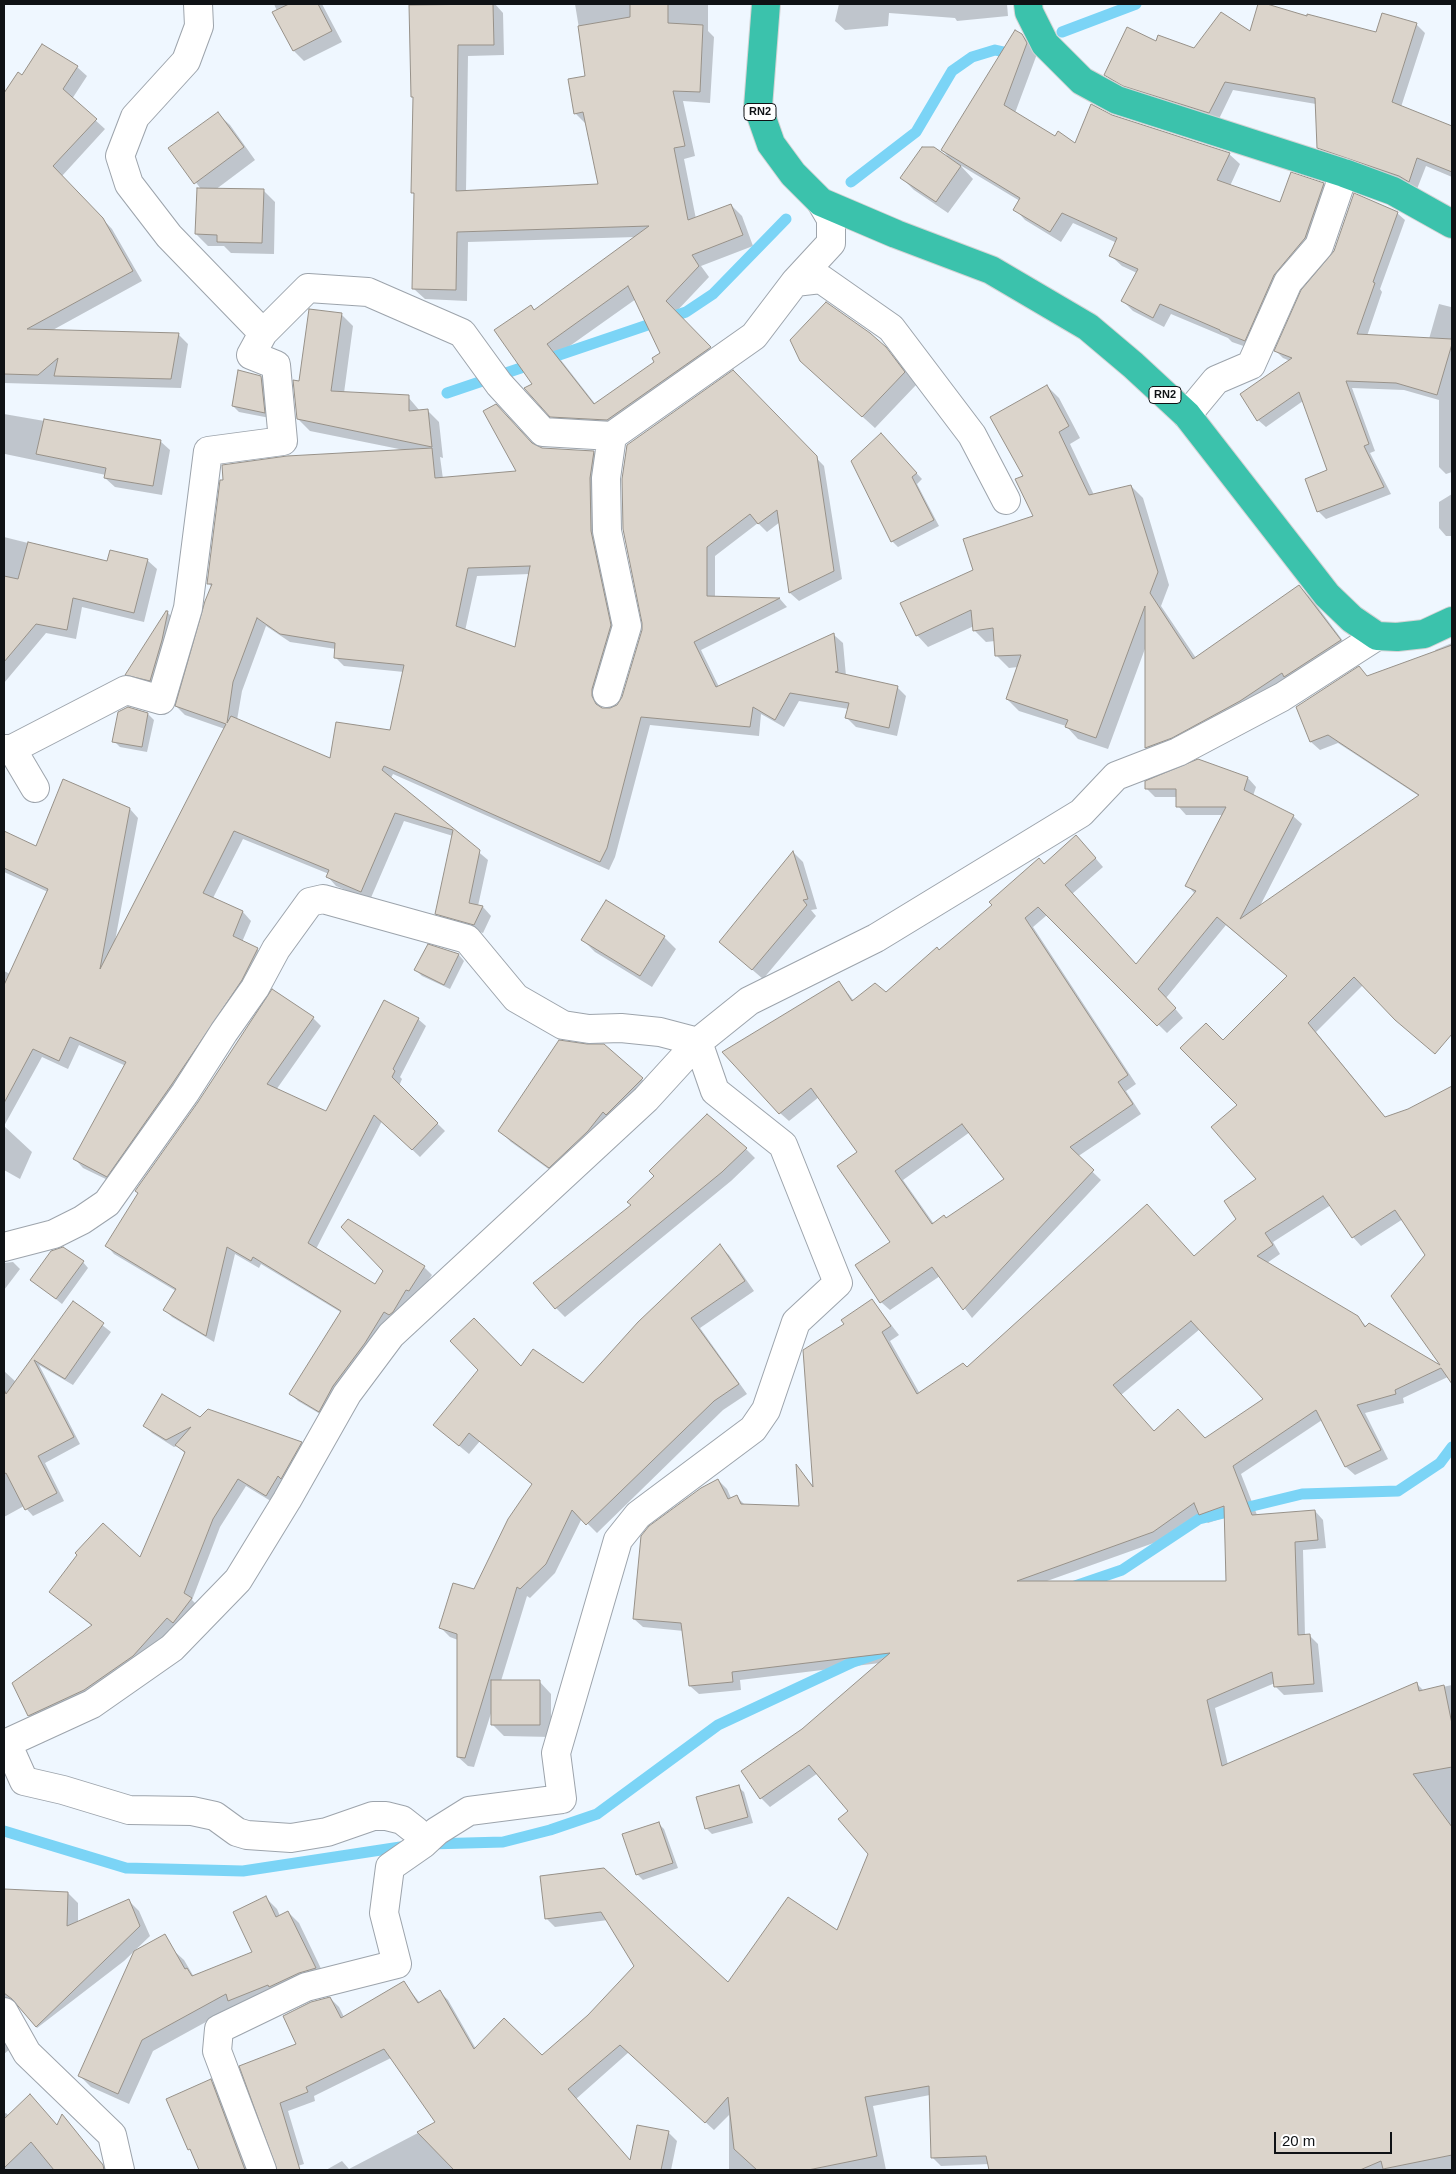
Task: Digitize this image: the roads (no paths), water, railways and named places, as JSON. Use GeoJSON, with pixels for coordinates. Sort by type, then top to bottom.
{"type":"FeatureCollection","features":[{"type":"Feature","properties":{"kind":"highway","name":"RN2"},"geometry":{"type":"LineString","coordinates":[[766,4],[758,107],[771,144],[793,174],[821,202],[896,234],[991,270],[1088,327],[1187,415],[1327,594],[1352,619],[1377,636]]}},
{"type":"Feature","properties":{"kind":"highway"},"geometry":{"type":"LineString","coordinates":[[1028,4],[1029,12],[1045,44],[1082,81],[1117,100],[1344,173],[1393,191],[1452,224]]}},
{"type":"Feature","properties":{"kind":"highway"},"geometry":{"type":"LineString","coordinates":[[1377,636],[1397,637],[1424,634],[1452,622]]}},
{"type":"Feature","properties":{"kind":"street"},"geometry":{"type":"LineString","coordinates":[[198,4],[199,26],[186,61],[135,117],[120,156],[130,184],[170,236],[263,333]]}},
{"type":"Feature","properties":{"kind":"street"},"geometry":{"type":"LineString","coordinates":[[1187,415],[1216,380],[1251,365],[1288,282],[1319,246],[1344,173]]}},
{"type":"Feature","properties":{"kind":"street"},"geometry":{"type":"LineString","coordinates":[[35,788],[8,749],[126,690],[161,700],[188,608],[208,451],[283,442],[276,365],[251,355],[263,333],[308,288],[368,292],[462,333],[499,384],[543,432],[612,436],[754,336],[795,282],[831,243],[831,219],[821,202]]}},
{"type":"Feature","properties":{"kind":"street"},"geometry":{"type":"LineString","coordinates":[[795,282],[821,279],[891,328],[972,435],[1006,500]]}},
{"type":"Feature","properties":{"kind":"street"},"geometry":{"type":"LineString","coordinates":[[607,693],[627,626],[607,531],[606,478],[612,436]]}},
{"type":"Feature","properties":{"kind":"street"},"geometry":{"type":"LineString","coordinates":[[423,1844],[416,1831],[402,1820],[386,1816],[373,1816],[327,1832],[291,1838],[247,1835],[237,1832],[215,1816],[192,1811],[130,1810],[24,1780],[5,1746],[92,1704],[172,1648],[238,1580],[287,1500],[347,1394],[391,1335],[646,1099],[698,1042],[749,1001],[876,938],[1081,813],[1116,776],[1178,752],[1282,697],[1377,636]]}},
{"type":"Feature","properties":{"kind":"street"},"geometry":{"type":"LineString","coordinates":[[4,1247],[54,1234],[82,1220],[107,1204],[185,1093],[255,988],[276,950],[310,902],[323,899],[467,939],[516,998],[563,1025],[589,1029],[621,1028],[660,1032],[698,1042]]}},
{"type":"Feature","properties":{"kind":"street"},"geometry":{"type":"LineString","coordinates":[[262,2170],[217,2052],[219,2029],[306,1987],[397,1964],[384,1913],[390,1866],[469,1810],[562,1799],[556,1753],[618,1540],[638,1515],[753,1430],[766,1410],[796,1322],[838,1283],[783,1145],[715,1091],[698,1042]]}},
{"type":"Feature","properties":{"kind":"street"},"geometry":{"type":"LineString","coordinates":[[4,2012],[27,2053],[112,2135],[120,2170]]}},
{"type":"Feature","properties":{"kind":"waterway"},"geometry":{"type":"LineString","coordinates":[[1062,32],[1136,4]]}},
{"type":"Feature","properties":{"kind":"waterway"},"geometry":{"type":"LineString","coordinates":[[851,182],[916,132],[952,71],[972,57],[995,50],[1017,55]]}},
{"type":"Feature","properties":{"kind":"waterway"},"geometry":{"type":"LineString","coordinates":[[447,393],[686,312],[713,294],[786,219]]}},
{"type":"Feature","properties":{"kind":"waterway"},"geometry":{"type":"LineString","coordinates":[[1075,1586],[1122,1570],[1199,1519],[1302,1494],[1398,1491],[1440,1463],[1452,1447]]}},
{"type":"Feature","properties":{"kind":"waterway"},"geometry":{"type":"LineString","coordinates":[[430,1844],[503,1842],[550,1830],[597,1814],[718,1725],[853,1662],[888,1650]]}},
{"type":"Feature","properties":{"kind":"waterway"},"geometry":{"type":"LineString","coordinates":[[4,1831],[126,1868],[243,1871],[407,1846]]}}]}
